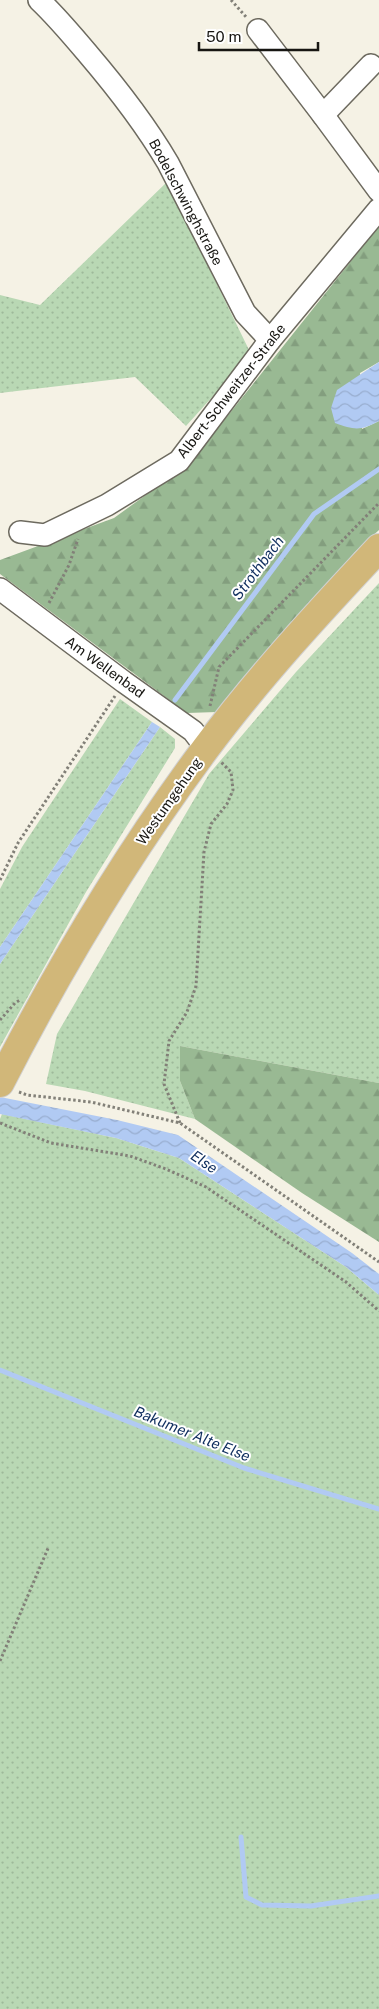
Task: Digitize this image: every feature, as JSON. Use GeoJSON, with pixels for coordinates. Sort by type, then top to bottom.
{"type":"FeatureCollection","features":[{"type":"Feature","properties":{"kind":"main road","name":"Westumgehung"},"geometry":{"type":"LineString","coordinates":[[9,1080],[45,996],[88,922],[128,861],[200,740],[379,548]]}},
{"type":"Feature","properties":{"kind":"street","name":"Bodelschwinghstraße"},"geometry":{"type":"LineString","coordinates":[[39,0],[56,15],[106,75],[155,141],[168,162],[245,313],[270,340]]}},
{"type":"Feature","properties":{"kind":"street"},"geometry":{"type":"LineString","coordinates":[[258,30],[379,191]]}},
{"type":"Feature","properties":{"kind":"street"},"geometry":{"type":"LineString","coordinates":[[323,115],[371,65]]}},
{"type":"Feature","properties":{"kind":"street","name":"Albert-Schweitzer-Straße"},"geometry":{"type":"LineString","coordinates":[[20,532],[45,535],[107,505],[179,461],[270,340],[379,209]]}},
{"type":"Feature","properties":{"kind":"street","name":"Am Wellenbad"},"geometry":{"type":"LineString","coordinates":[[0,590],[200,740]]}},
{"type":"Feature","properties":{"kind":"path"},"geometry":{"type":"LineString","coordinates":[[231,0],[258,30]]}},
{"type":"Feature","properties":{"kind":"path"},"geometry":{"type":"LineString","coordinates":[[180,1123],[164,1084],[169,1041],[187,1012],[196,986],[204,852],[211,824],[227,804],[233,790],[232,772],[200,740],[219,667],[379,503]]}},
{"type":"Feature","properties":{"kind":"path"},"geometry":{"type":"LineString","coordinates":[[40,620],[68,565],[86,515]]}},
{"type":"Feature","properties":{"kind":"path"},"geometry":{"type":"LineString","coordinates":[[0,880],[18,843],[124,682]]}},
{"type":"Feature","properties":{"kind":"path"},"geometry":{"type":"LineString","coordinates":[[0,1020],[15,1002],[28,999]]}},
{"type":"Feature","properties":{"kind":"path"},"geometry":{"type":"LineString","coordinates":[[9,1080],[27,1095],[91,1102],[180,1123],[379,1262]]}},
{"type":"Feature","properties":{"kind":"path"},"geometry":{"type":"LineString","coordinates":[[0,1123],[51,1144],[130,1156],[206,1187],[346,1282],[379,1311]]}},
{"type":"Feature","properties":{"kind":"path"},"geometry":{"type":"LineString","coordinates":[[0,1661],[49,1546]]}},
{"type":"Feature","properties":{"kind":"green space"},"geometry":{"type":"Polygon","coordinates":[[[167,182],[251,354],[186,426],[135,377],[0,393],[0,295],[40,305],[167,182]]]}},
{"type":"Feature","properties":{"kind":"green space"},"geometry":{"type":"Polygon","coordinates":[[[379,226],[379,362],[360,373],[362,429],[379,421],[379,530],[355,552],[217,712],[187,713],[0,574],[0,560],[114,518],[190,463],[379,226]]]}},
{"type":"Feature","properties":{"kind":"green space"},"geometry":{"type":"Polygon","coordinates":[[[379,583],[379,1083],[180,1046],[180,1081],[195,1119],[85,1091],[46,1084],[57,1034],[209,774],[296,672],[379,583]]]}},
{"type":"Feature","properties":{"kind":"green space"},"geometry":{"type":"Polygon","coordinates":[[[120,699],[152,722],[0,947],[0,889],[22,847],[120,699]]]}},
{"type":"Feature","properties":{"kind":"green space"},"geometry":{"type":"Polygon","coordinates":[[[160,727],[175,739],[175,748],[86,892],[0,1047],[0,964],[160,727]]]}},
{"type":"Feature","properties":{"kind":"green space"},"geometry":{"type":"Polygon","coordinates":[[[180,1046],[379,1083],[379,1242],[302,1193],[195,1119],[180,1081],[180,1046]]]}},
{"type":"Feature","properties":{"kind":"green space"},"geometry":{"type":"Polygon","coordinates":[[[2,1114],[116,1138],[179,1158],[346,1267],[379,1295],[379,2009],[0,2009],[0,1119],[2,1114]]]}},
{"type":"Feature","properties":{"kind":"water"},"geometry":{"type":"Polygon","coordinates":[[[379,362],[379,421],[362,428],[347,427],[335,423],[331,408],[337,390],[379,362]]]}},
{"type":"Feature","properties":{"kind":"water"},"geometry":{"type":"Polygon","coordinates":[[[152,722],[160,727],[0,964],[0,947],[152,722]]]}},
{"type":"Feature","properties":{"kind":"water","name":"Else"},"geometry":{"type":"Polygon","coordinates":[[[0,1097],[117,1120],[178,1135],[352,1253],[379,1274],[379,1295],[346,1267],[179,1158],[116,1138],[0,1114],[0,1097]]]}},
{"type":"Feature","properties":{"kind":"waterway","name":"Strothbach"},"geometry":{"type":"LineString","coordinates":[[175,700],[314,514],[379,469]]}},
{"type":"Feature","properties":{"kind":"waterway","name":"Bakumer Alte Else"},"geometry":{"type":"LineString","coordinates":[[0,1370],[244,1468],[379,1509]]}},
{"type":"Feature","properties":{"kind":"waterway"},"geometry":{"type":"LineString","coordinates":[[241,1837],[246,1897],[262,1905],[311,1906],[379,1896]]}}]}
